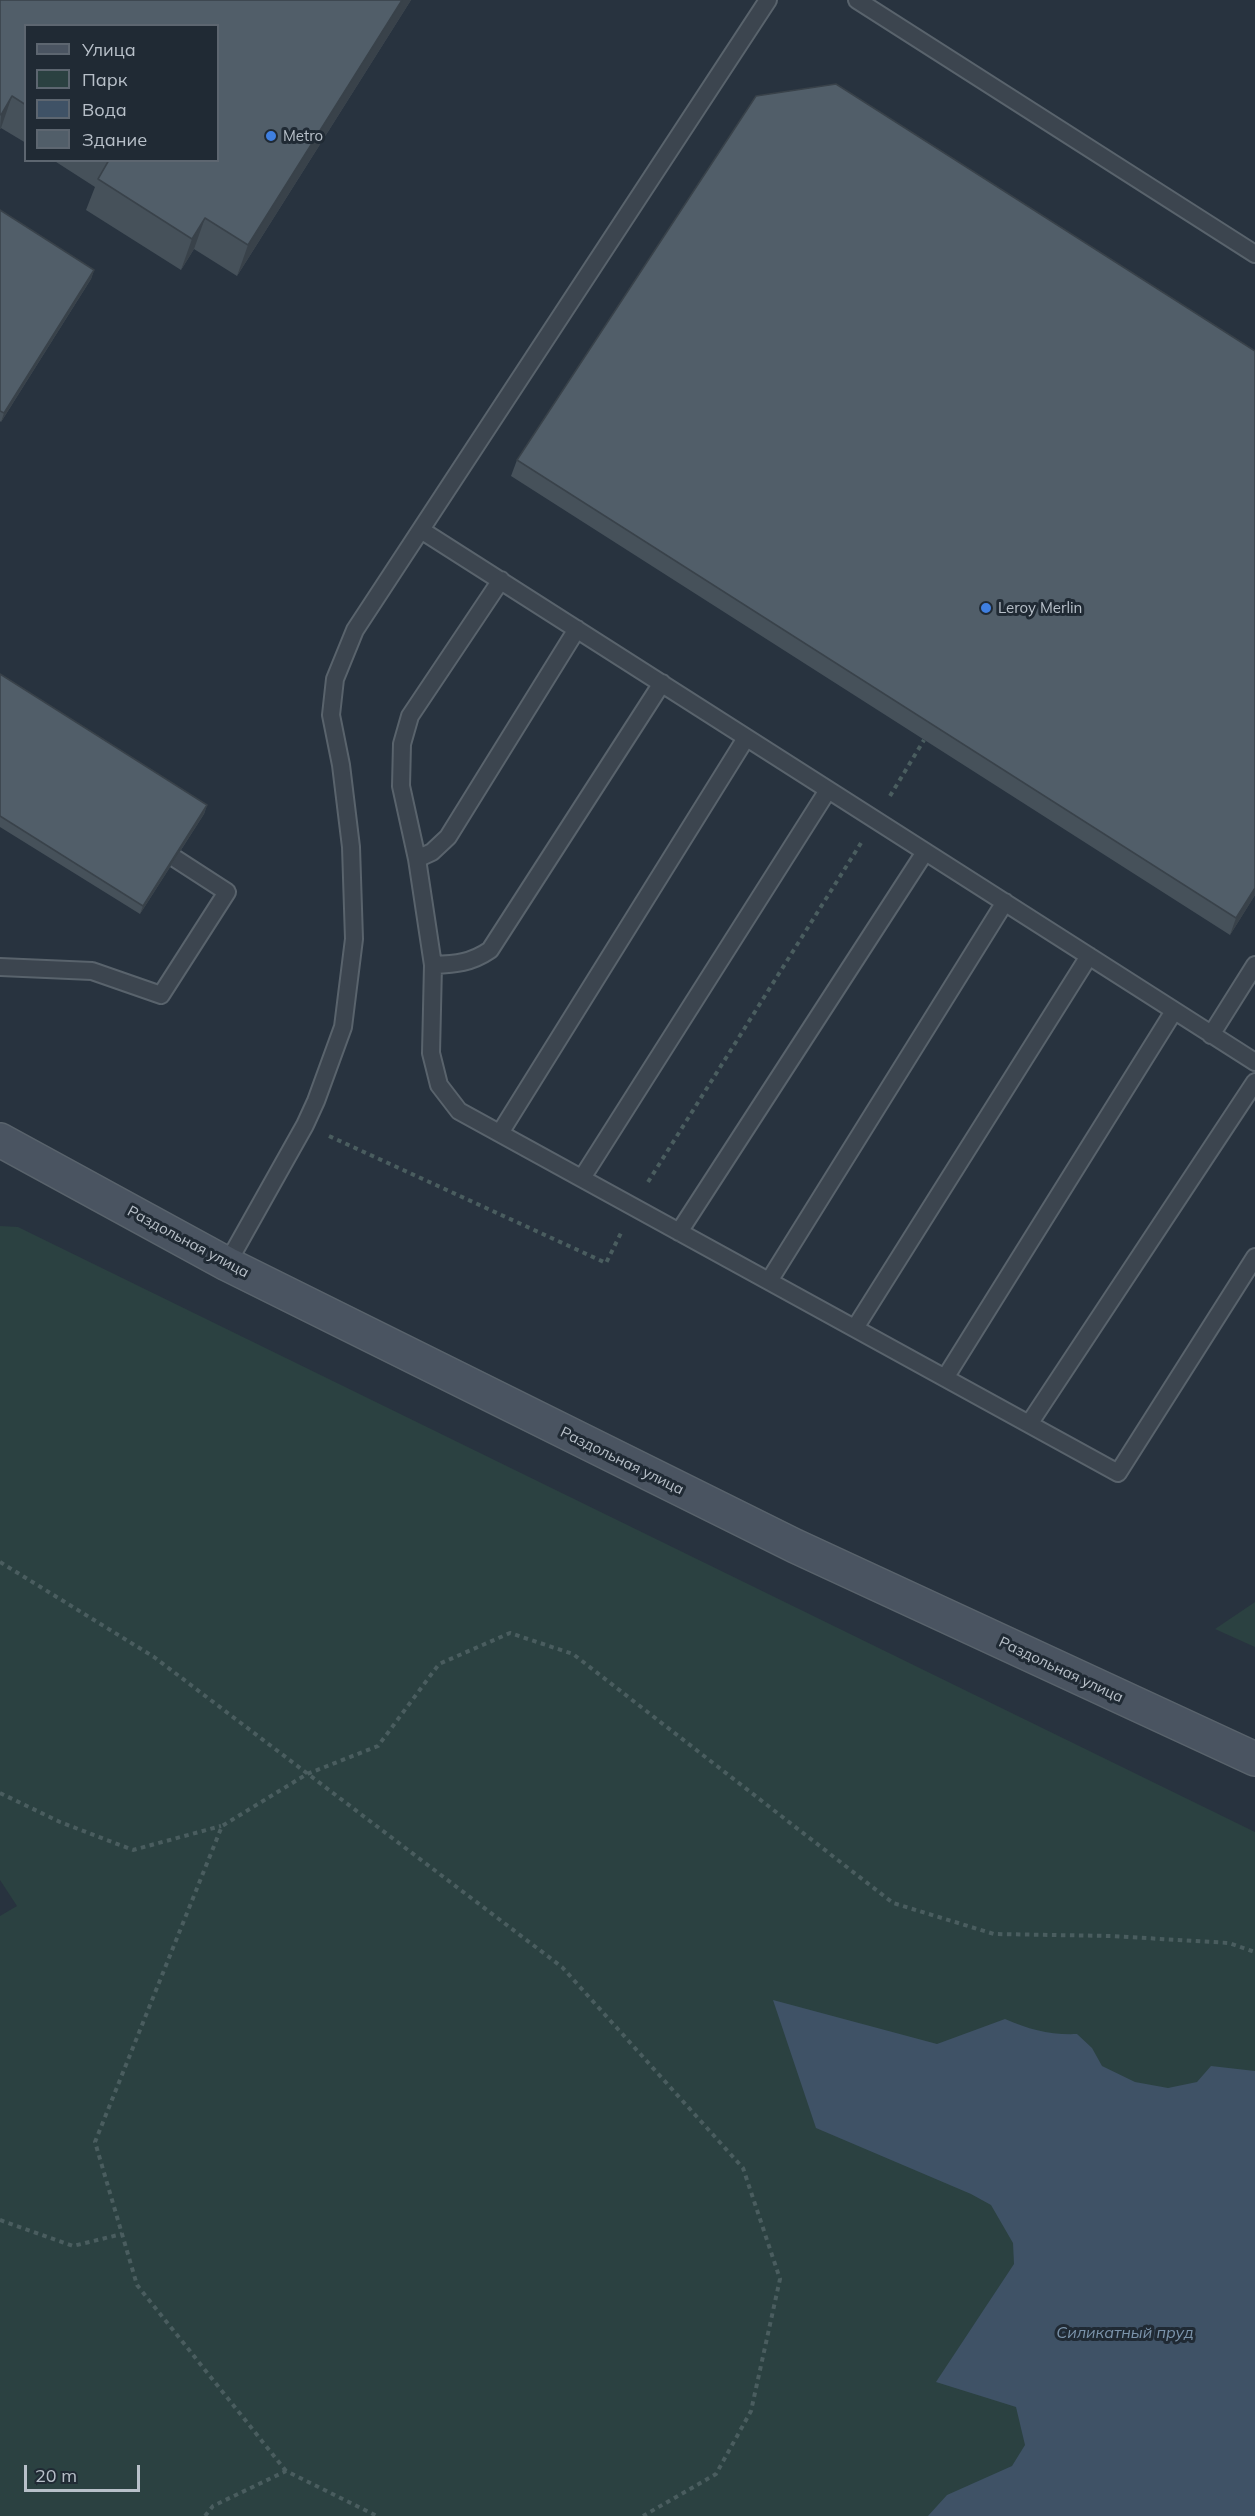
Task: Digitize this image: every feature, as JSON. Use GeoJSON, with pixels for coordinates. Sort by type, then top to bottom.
{"type":"FeatureCollection","features":[{"type":"Feature","properties":{"kind":"main road","name":"Раздольная улица"},"geometry":{"type":"LineString","coordinates":[[0,1140],[227,1264],[795,1546],[1255,1759]]}},
{"type":"Feature","properties":{"kind":"lane"},"geometry":{"type":"LineString","coordinates":[[227,1264],[305,1125],[343,1027],[354,939],[351,847],[341,765],[331,715],[335,679],[355,630],[768,0]]}},
{"type":"Feature","properties":{"kind":"lane"},"geometry":{"type":"LineString","coordinates":[[857,0],[1255,254]]}},
{"type":"Feature","properties":{"kind":"lane"},"geometry":{"type":"LineString","coordinates":[[421,530],[1255,1062]]}},
{"type":"Feature","properties":{"kind":"lane"},"geometry":{"type":"LineString","coordinates":[[501,580],[410,716],[402,744],[401,786],[417,859],[433,965],[431,1053],[439,1085],[459,1110],[1118,1473],[1255,1257]]}},
{"type":"Feature","properties":{"kind":"lane"},"geometry":{"type":"LineString","coordinates":[[417,859],[432,852],[448,837],[577,629]]}},
{"type":"Feature","properties":{"kind":"lane"},"geometry":{"type":"LineString","coordinates":[[433,965],[461,964],[476,959],[490,950],[662,683]]}},
{"type":"Feature","properties":{"kind":"lane"},"geometry":{"type":"LineString","coordinates":[[500,1133],[746,738]]}},
{"type":"Feature","properties":{"kind":"lane"},"geometry":{"type":"LineString","coordinates":[[582,1178],[828,790]]}},
{"type":"Feature","properties":{"kind":"lane"},"geometry":{"type":"LineString","coordinates":[[680,1232],[925,852]]}},
{"type":"Feature","properties":{"kind":"lane"},"geometry":{"type":"LineString","coordinates":[[0,967],[92,971],[161,995],[227,892],[176,859]]}},
{"type":"Feature","properties":{"kind":"lane"},"geometry":{"type":"LineString","coordinates":[[769,1281],[1005,902]]}},
{"type":"Feature","properties":{"kind":"lane"},"geometry":{"type":"LineString","coordinates":[[855,1328],[1089,956]]}},
{"type":"Feature","properties":{"kind":"lane"},"geometry":{"type":"LineString","coordinates":[[1211,1035],[1255,965]]}},
{"type":"Feature","properties":{"kind":"lane"},"geometry":{"type":"LineString","coordinates":[[945,1378],[1174,1011]]}},
{"type":"Feature","properties":{"kind":"lane"},"geometry":{"type":"LineString","coordinates":[[1029,1424],[1255,1082]]}},
{"type":"Feature","properties":{"kind":"path"},"geometry":{"type":"LineString","coordinates":[[0,1562],[154,1657],[562,1967],[743,2168],[780,2278],[751,2411],[716,2474],[643,2516]]}},
{"type":"Feature","properties":{"kind":"path"},"geometry":{"type":"LineString","coordinates":[[0,1793],[60,1822],[133,1850],[222,1826],[307,1774],[378,1746],[439,1664],[510,1633],[573,1654],[893,1903],[994,1934],[1111,1936],[1229,1943],[1255,1952]]}},
{"type":"Feature","properties":{"kind":"path"},"geometry":{"type":"LineString","coordinates":[[222,1826],[95,2142],[137,2285],[286,2471],[377,2516]]}},
{"type":"Feature","properties":{"kind":"path"},"geometry":{"type":"LineString","coordinates":[[0,2220],[73,2246],[122,2234]]}},
{"type":"Feature","properties":{"kind":"path"},"geometry":{"type":"LineString","coordinates":[[205,2516],[213,2506],[286,2471]]}},
{"type":"Feature","properties":{"kind":"green space"},"geometry":{"type":"Polygon","coordinates":[[[0,1226],[18,1227],[1255,1832],[1255,2516],[0,2516],[0,1916],[17,1906],[0,1880],[0,1226]]]}},
{"type":"Feature","properties":{"kind":"green space"},"geometry":{"type":"Polygon","coordinates":[[[1255,1602],[1255,1647],[1215,1629],[1255,1602]]]}},
{"type":"Feature","properties":{"kind":"water","name":"Силикатный пруд"},"geometry":{"type":"Polygon","coordinates":[[[773,2000],[937,2044],[1005,2019],[1040,2031],[1077,2034],[1092,2048],[1102,2066],[1135,2082],[1168,2088],[1197,2082],[1211,2066],[1255,2071],[1255,2516],[928,2516],[947,2495],[1012,2466],[1025,2445],[1016,2407],[936,2382],[1014,2264],[1013,2243],[991,2205],[971,2194],[816,2128],[773,2000]]]}},
{"type":"Feature","properties":{"kind":"building","name":"Metro"},"geometry":{"type":"Polygon","coordinates":[[[0,0],[402,0],[248,245],[205,218],[192,239],[98,179],[108,162],[219,162],[219,24],[24,24],[24,104],[12,96],[0,114],[0,0]]]}},
{"type":"Feature","properties":{"kind":"building","name":"Leroy Merlin"},"geometry":{"type":"Polygon","coordinates":[[[836,84],[1255,351],[1255,888],[1236,918],[517,460],[756,96],[836,84]]]}},
{"type":"Feature","properties":{"kind":"building"},"geometry":{"type":"Polygon","coordinates":[[[0,210],[94,270],[4,413],[0,411],[0,210]]]}},
{"type":"Feature","properties":{"kind":"building"},"geometry":{"type":"Polygon","coordinates":[[[0,674],[207,805],[143,906],[0,816],[0,674]]]}},
{"type":"Feature","properties":{"kind":"place","name":"Metro"},"geometry":{"type":"Point","coordinates":[271,136]}},
{"type":"Feature","properties":{"kind":"place","name":"Leroy Merlin"},"geometry":{"type":"Point","coordinates":[986,608]}}]}
